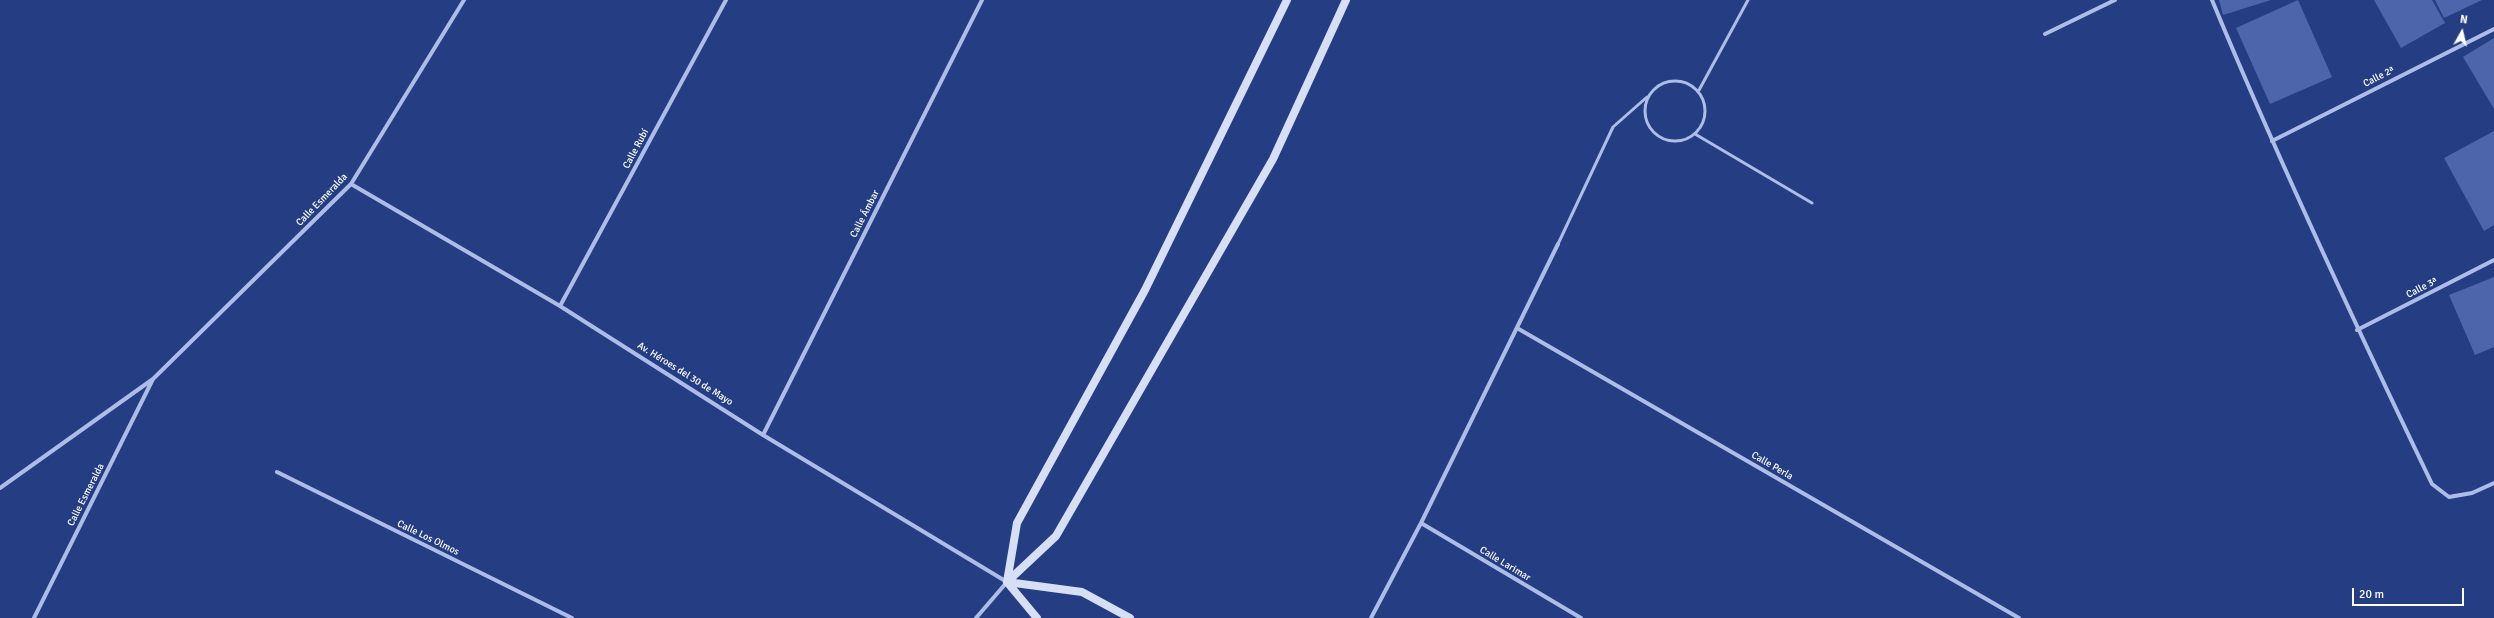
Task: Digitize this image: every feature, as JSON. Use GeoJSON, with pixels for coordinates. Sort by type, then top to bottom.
{"type":"FeatureCollection","features":[{"type":"Feature","properties":{"kind":"street","name":"Calle Esmeralda"},"geometry":{"type":"LineString","coordinates":[[0,488],[153,379],[351,184],[464,0]]}},
{"type":"Feature","properties":{"kind":"street","name":"Calle Rubí"},"geometry":{"type":"LineString","coordinates":[[560,306],[726,0]]}},
{"type":"Feature","properties":{"kind":"street","name":"Calle Ámbar"},"geometry":{"type":"LineString","coordinates":[[763,435],[982,0]]}},
{"type":"Feature","properties":{"kind":"street"},"geometry":{"type":"LineString","coordinates":[[1007,582],[1017,523],[1144,290],[1287,0]]}},
{"type":"Feature","properties":{"kind":"street"},"geometry":{"type":"LineString","coordinates":[[976,618],[1007,582],[1056,536],[1273,159],[1346,0]]}},
{"type":"Feature","properties":{"kind":"street"},"geometry":{"type":"LineString","coordinates":[[2045,34],[2115,0]]}},
{"type":"Feature","properties":{"kind":"street"},"geometry":{"type":"LineString","coordinates":[[2212,0],[2272,141],[2358,330],[2432,484],[2449,497],[2472,493],[2494,482]]}},
{"type":"Feature","properties":{"kind":"street","name":"Calle 2ª"},"geometry":{"type":"LineString","coordinates":[[2272,141],[2494,28]]}},
{"type":"Feature","properties":{"kind":"street","name":"Av. Héroes del 30 de Mayo"},"geometry":{"type":"LineString","coordinates":[[351,184],[560,306],[763,435],[1007,582],[1037,618]]}},
{"type":"Feature","properties":{"kind":"street"},"geometry":{"type":"LineString","coordinates":[[1371,618],[1421,523],[1558,244]]}},
{"type":"Feature","properties":{"kind":"street","name":"Calle 3ª"},"geometry":{"type":"LineString","coordinates":[[2358,330],[2494,260]]}},
{"type":"Feature","properties":{"kind":"street","name":"Calle Perla"},"geometry":{"type":"LineString","coordinates":[[1517,328],[2018,618]]}},
{"type":"Feature","properties":{"kind":"street","name":"Calle Esmeralda"},"geometry":{"type":"LineString","coordinates":[[34,618],[153,379]]}},
{"type":"Feature","properties":{"kind":"street","name":"Calle Los Olmos"},"geometry":{"type":"LineString","coordinates":[[277,472],[572,618]]}},
{"type":"Feature","properties":{"kind":"street","name":"Calle Larimar"},"geometry":{"type":"LineString","coordinates":[[1421,523],[1581,618]]}},
{"type":"Feature","properties":{"kind":"street","name":"Av. Héroes del 30 de Mayo"},"geometry":{"type":"LineString","coordinates":[[1007,582],[1082,592],[1130,618]]}},
{"type":"Feature","properties":{"kind":"lane"},"geometry":{"type":"LineString","coordinates":[[1698,92],[1748,0]]}},
{"type":"Feature","properties":{"kind":"lane"},"geometry":{"type":"LineString","coordinates":[[1558,244],[1613,127],[1660,85],[1677,81],[1689,84],[1698,92],[1704,102],[1705,113],[1702,125],[1694,134],[1684,140],[1672,142],[1661,138],[1651,131],[1646,121],[1644,109],[1647,97]]}},
{"type":"Feature","properties":{"kind":"lane"},"geometry":{"type":"LineString","coordinates":[[1694,134],[1812,203]]}},
{"type":"Feature","properties":{"kind":"building"},"geometry":{"type":"Polygon","coordinates":[[[2219,0],[2271,0],[2223,15],[2219,0]]]}},
{"type":"Feature","properties":{"kind":"building"},"geometry":{"type":"Polygon","coordinates":[[[2298,0],[2332,77],[2270,104],[2236,28],[2298,0]]]}},
{"type":"Feature","properties":{"kind":"building"},"geometry":{"type":"Polygon","coordinates":[[[2374,0],[2432,0],[2445,23],[2401,48],[2374,0]]]}},
{"type":"Feature","properties":{"kind":"building"},"geometry":{"type":"Polygon","coordinates":[[[2435,0],[2482,0],[2444,18],[2435,0]]]}},
{"type":"Feature","properties":{"kind":"building"},"geometry":{"type":"Polygon","coordinates":[[[2494,38],[2494,109],[2463,57],[2494,38]]]}},
{"type":"Feature","properties":{"kind":"building"},"geometry":{"type":"Polygon","coordinates":[[[2494,131],[2494,225],[2484,231],[2444,158],[2494,131]]]}},
{"type":"Feature","properties":{"kind":"building"},"geometry":{"type":"Polygon","coordinates":[[[2494,277],[2494,347],[2475,355],[2449,295],[2494,277]]]}}]}
